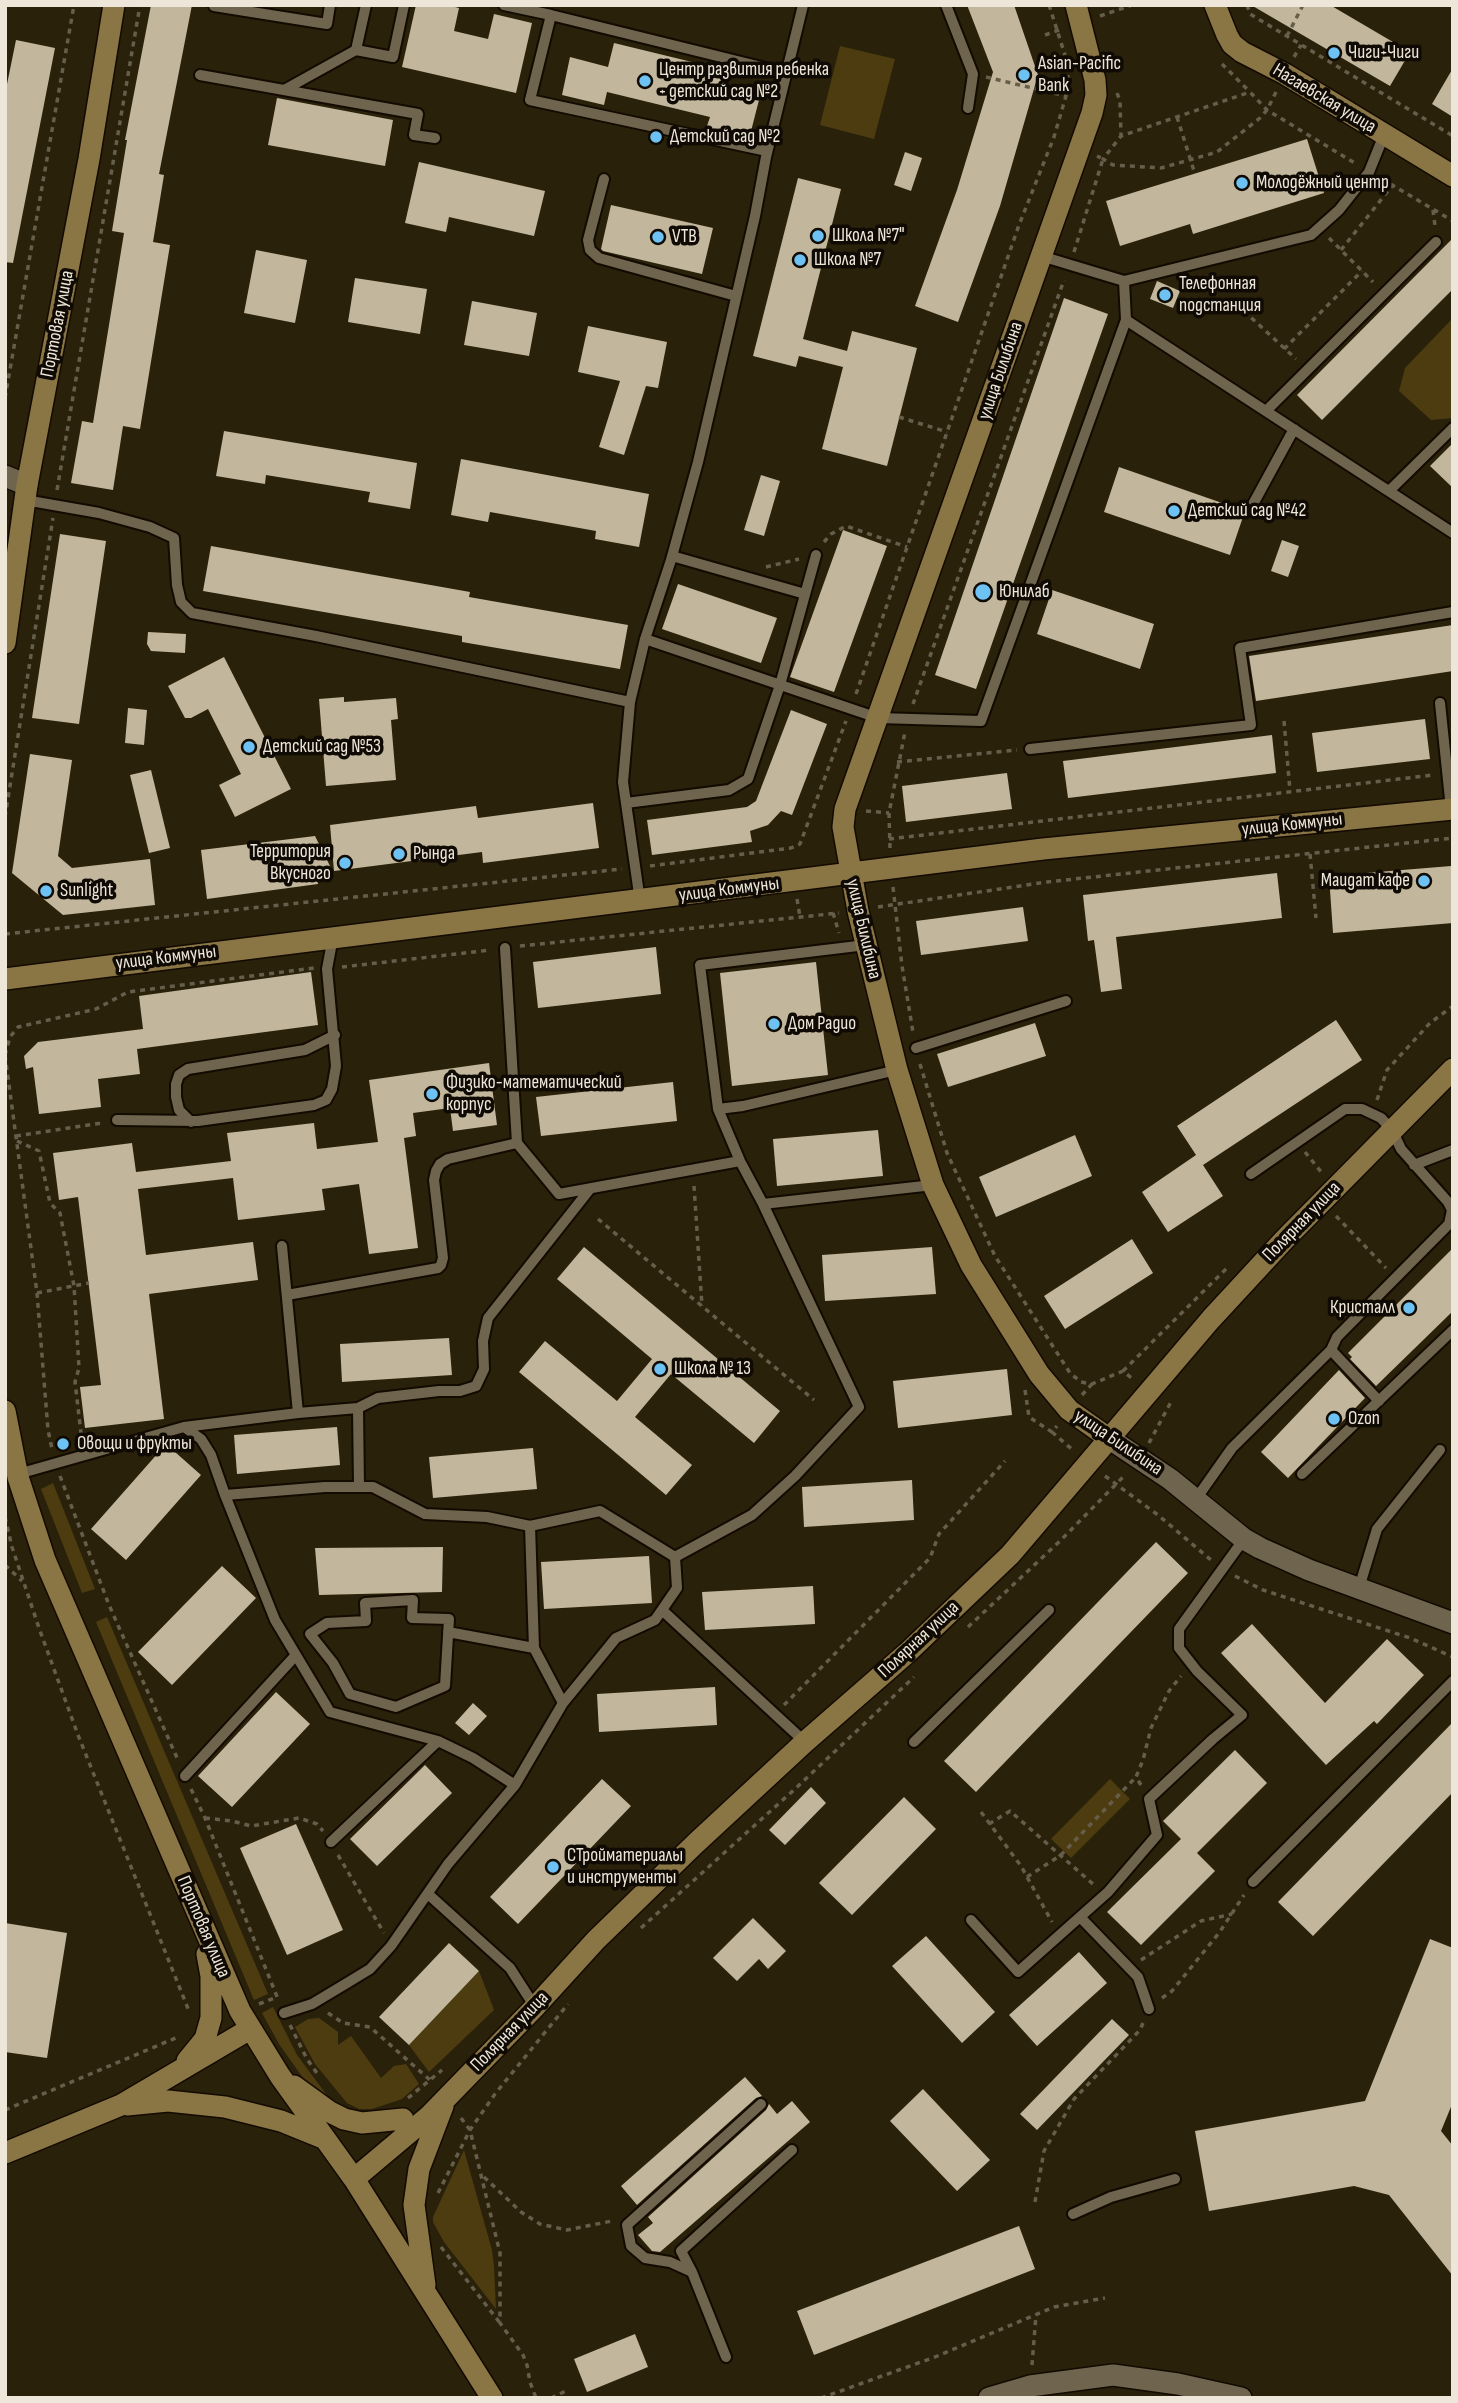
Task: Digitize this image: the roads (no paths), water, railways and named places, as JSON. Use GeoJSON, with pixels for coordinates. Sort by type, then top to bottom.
{"type":"FeatureCollection","features":[{"type":"Feature","properties":{"kind":"main road","name":"Портовая улица"},"geometry":{"type":"LineString","coordinates":[[5,643],[26,492],[89,159],[114,5]]}},
{"type":"Feature","properties":{"kind":"main road","name":"Нагаевская улица"},"geometry":{"type":"LineString","coordinates":[[1215,5],[1227,36],[1242,52],[1285,74],[1453,176]]}},
{"type":"Feature","properties":{"kind":"main road","name":"улица Билибина"},"geometry":{"type":"LineString","coordinates":[[1079,11],[1093,69],[1096,95],[1092,113],[843,819],[866,945],[897,1070],[933,1185],[971,1265],[1039,1374],[1069,1410],[1110,1439]]}},
{"type":"Feature","properties":{"kind":"main road","name":"улица Коммуны"},"geometry":{"type":"LineString","coordinates":[[5,979],[1043,849],[1452,809]]}},
{"type":"Feature","properties":{"kind":"main road","name":"Полярная улица"},"geometry":{"type":"LineString","coordinates":[[354,2179],[429,2116],[606,1931],[805,1742],[907,1653],[1010,1555],[1211,1319],[1387,1124],[1453,1069]]}},
{"type":"Feature","properties":{"kind":"main road","name":"Портовая улица"},"geometry":{"type":"LineString","coordinates":[[5,1411],[18,1474],[54,1583],[245,2020],[280,2076],[354,2179],[492,2398]]}},
{"type":"Feature","properties":{"kind":"main road"},"geometry":{"type":"LineString","coordinates":[[172,2075],[199,2047],[203,2026],[211,1976],[201,1921]]}},
{"type":"Feature","properties":{"kind":"main road"},"geometry":{"type":"LineString","coordinates":[[5,2153],[121,2105],[172,2075],[245,2020]]}},
{"type":"Feature","properties":{"kind":"main road"},"geometry":{"type":"LineString","coordinates":[[280,2076],[330,2112],[362,2123],[447,2098]]}},
{"type":"Feature","properties":{"kind":"main road"},"geometry":{"type":"LineString","coordinates":[[426,2293],[414,2205],[419,2169],[447,2098]]}},
{"type":"Feature","properties":{"kind":"main road"},"geometry":{"type":"LineString","coordinates":[[121,2105],[168,2101],[225,2107],[281,2121],[323,2138],[369,2131],[403,2110]]}},
{"type":"Feature","properties":{"kind":"street"},"geometry":{"type":"LineString","coordinates":[[5,476],[26,492]]}},
{"type":"Feature","properties":{"kind":"street","name":"улица Билибина"},"geometry":{"type":"LineString","coordinates":[[1110,1439],[1141,1458],[1196,1499],[1244,1539],[1282,1559],[1453,1623]]}},
{"type":"Feature","properties":{"kind":"street"},"geometry":{"type":"LineString","coordinates":[[997,2396],[1113,2375],[1178,2384],[1241,2398]]}},
{"type":"Feature","properties":{"kind":"lane"},"geometry":{"type":"LineString","coordinates":[[214,6],[257,9],[327,24],[330,5]]}},
{"type":"Feature","properties":{"kind":"lane"},"geometry":{"type":"LineString","coordinates":[[356,50],[366,5]]}},
{"type":"Feature","properties":{"kind":"lane"},"geometry":{"type":"LineString","coordinates":[[284,90],[356,50],[393,57],[404,5]]}},
{"type":"Feature","properties":{"kind":"lane"},"geometry":{"type":"LineString","coordinates":[[504,5],[786,73]]}},
{"type":"Feature","properties":{"kind":"lane"},"geometry":{"type":"LineString","coordinates":[[640,901],[623,782],[630,702],[645,639],[698,462],[803,5]]}},
{"type":"Feature","properties":{"kind":"lane"},"geometry":{"type":"LineString","coordinates":[[946,5],[973,74],[968,108]]}},
{"type":"Feature","properties":{"kind":"lane"},"geometry":{"type":"LineString","coordinates":[[551,15],[530,100],[768,151]]}},
{"type":"Feature","properties":{"kind":"lane"},"geometry":{"type":"LineString","coordinates":[[200,75],[418,114],[414,135],[435,138]]}},
{"type":"Feature","properties":{"kind":"lane"},"geometry":{"type":"LineString","coordinates":[[1041,257],[1124,281],[1311,235],[1339,210],[1370,172],[1384,135]]}},
{"type":"Feature","properties":{"kind":"lane"},"geometry":{"type":"LineString","coordinates":[[604,179],[588,240],[590,250],[599,258],[736,296]]}},
{"type":"Feature","properties":{"kind":"lane"},"geometry":{"type":"LineString","coordinates":[[1267,410],[1436,242]]}},
{"type":"Feature","properties":{"kind":"lane"},"geometry":{"type":"LineString","coordinates":[[645,639],[878,718],[981,721],[1126,320],[1124,281]]}},
{"type":"Feature","properties":{"kind":"lane"},"geometry":{"type":"LineString","coordinates":[[1126,320],[1453,533]]}},
{"type":"Feature","properties":{"kind":"lane"},"geometry":{"type":"LineString","coordinates":[[1388,491],[1453,428]]}},
{"type":"Feature","properties":{"kind":"lane"},"geometry":{"type":"LineString","coordinates":[[1252,506],[1294,429]]}},
{"type":"Feature","properties":{"kind":"lane"},"geometry":{"type":"LineString","coordinates":[[26,492],[55,505],[99,513],[150,527],[174,538],[177,585],[181,602],[192,612],[630,702]]}},
{"type":"Feature","properties":{"kind":"lane"},"geometry":{"type":"LineString","coordinates":[[626,803],[729,790],[748,779],[780,685],[816,555]]}},
{"type":"Feature","properties":{"kind":"lane"},"geometry":{"type":"LineString","coordinates":[[672,556],[805,594]]}},
{"type":"Feature","properties":{"kind":"lane"},"geometry":{"type":"LineString","coordinates":[[1030,749],[1251,725],[1240,648],[1453,612]]}},
{"type":"Feature","properties":{"kind":"lane"},"geometry":{"type":"LineString","coordinates":[[1440,703],[1452,809]]}},
{"type":"Feature","properties":{"kind":"lane"},"geometry":{"type":"LineString","coordinates":[[117,1120],[191,1122],[314,1105],[326,1100],[332,1089],[336,1066],[327,969],[333,937]]}},
{"type":"Feature","properties":{"kind":"lane"},"geometry":{"type":"LineString","coordinates":[[676,1557],[752,1515],[795,1476],[859,1407],[740,1161],[718,1109],[700,965],[866,945]]}},
{"type":"Feature","properties":{"kind":"lane"},"geometry":{"type":"LineString","coordinates":[[505,948],[517,1143],[559,1194],[740,1161]]}},
{"type":"Feature","properties":{"kind":"lane"},"geometry":{"type":"LineString","coordinates":[[916,1048],[1066,1001]]}},
{"type":"Feature","properties":{"kind":"lane"},"geometry":{"type":"LineString","coordinates":[[191,1122],[179,1110],[176,1084],[179,1074],[188,1069],[305,1050],[335,1035]]}},
{"type":"Feature","properties":{"kind":"lane"},"geometry":{"type":"LineString","coordinates":[[718,1109],[743,1106],[897,1070]]}},
{"type":"Feature","properties":{"kind":"lane"},"geometry":{"type":"LineString","coordinates":[[1196,1499],[1232,1448],[1331,1350],[1337,1338],[1452,1218],[1448,1202],[1401,1149],[1387,1124],[1362,1109],[1345,1109],[1251,1174]]}},
{"type":"Feature","properties":{"kind":"lane"},"geometry":{"type":"LineString","coordinates":[[287,1295],[438,1268],[442,1265],[443,1258],[434,1180],[436,1171],[448,1159],[517,1143]]}},
{"type":"Feature","properties":{"kind":"lane"},"geometry":{"type":"LineString","coordinates":[[1414,1165],[1453,1150]]}},
{"type":"Feature","properties":{"kind":"lane"},"geometry":{"type":"LineString","coordinates":[[763,1204],[933,1185]]}},
{"type":"Feature","properties":{"kind":"lane"},"geometry":{"type":"LineString","coordinates":[[18,1474],[184,1427],[358,1408],[378,1398],[460,1391],[476,1386],[484,1369],[483,1341],[488,1318],[590,1189]]}},
{"type":"Feature","properties":{"kind":"lane"},"geometry":{"type":"LineString","coordinates":[[282,1246],[298,1413]]}},
{"type":"Feature","properties":{"kind":"lane"},"geometry":{"type":"LineString","coordinates":[[1303,1474],[1453,1330]]}},
{"type":"Feature","properties":{"kind":"lane"},"geometry":{"type":"LineString","coordinates":[[1331,1350],[1379,1401]]}},
{"type":"Feature","properties":{"kind":"lane"},"geometry":{"type":"LineString","coordinates":[[358,1408],[359,1488]]}},
{"type":"Feature","properties":{"kind":"lane"},"geometry":{"type":"LineString","coordinates":[[184,1427],[201,1439],[211,1455],[249,1560],[275,1620],[330,1712],[438,1741],[473,1758],[515,1785]]}},
{"type":"Feature","properties":{"kind":"lane"},"geometry":{"type":"LineString","coordinates":[[1359,1588],[1377,1529],[1440,1450]]}},
{"type":"Feature","properties":{"kind":"lane"},"geometry":{"type":"LineString","coordinates":[[225,1495],[325,1487],[373,1488],[425,1514],[486,1517],[530,1526],[600,1511],[676,1557]]}},
{"type":"Feature","properties":{"kind":"lane"},"geometry":{"type":"LineString","coordinates":[[530,1526],[534,1648],[563,1703]]}},
{"type":"Feature","properties":{"kind":"lane"},"geometry":{"type":"LineString","coordinates":[[971,1920],[1018,1972],[1104,1895],[1157,1835],[1149,1799],[1242,1715],[1190,1663],[1179,1648],[1179,1629],[1244,1539]]}},
{"type":"Feature","properties":{"kind":"lane"},"geometry":{"type":"LineString","coordinates":[[284,2013],[312,2004],[370,1969],[391,1945],[448,1864],[515,1785],[563,1703],[616,1638],[655,1620],[677,1588],[676,1557]]}},
{"type":"Feature","properties":{"kind":"lane"},"geometry":{"type":"LineString","coordinates":[[412,1600],[412,1618],[449,1619],[448,1632],[445,1686],[396,1707],[350,1694],[333,1663],[310,1634],[327,1623],[366,1621],[365,1602],[412,1600]]}},
{"type":"Feature","properties":{"kind":"lane"},"geometry":{"type":"LineString","coordinates":[[662,1610],[805,1742]]}},
{"type":"Feature","properties":{"kind":"lane"},"geometry":{"type":"LineString","coordinates":[[914,1742],[1049,1610]]}},
{"type":"Feature","properties":{"kind":"lane"},"geometry":{"type":"LineString","coordinates":[[448,1632],[534,1648]]}},
{"type":"Feature","properties":{"kind":"lane"},"geometry":{"type":"LineString","coordinates":[[185,1776],[296,1655]]}},
{"type":"Feature","properties":{"kind":"lane"},"geometry":{"type":"LineString","coordinates":[[1253,1882],[1453,1681]]}},
{"type":"Feature","properties":{"kind":"lane"},"geometry":{"type":"LineString","coordinates":[[331,1842],[438,1741]]}},
{"type":"Feature","properties":{"kind":"lane"},"geometry":{"type":"LineString","coordinates":[[428,1894],[510,1968],[535,2007]]}},
{"type":"Feature","properties":{"kind":"lane"},"geometry":{"type":"LineString","coordinates":[[1080,1917],[1138,1977],[1149,2009]]}},
{"type":"Feature","properties":{"kind":"lane"},"geometry":{"type":"LineString","coordinates":[[692,2272],[670,2262],[645,2258],[631,2246],[627,2225],[761,2104]]}},
{"type":"Feature","properties":{"kind":"lane"},"geometry":{"type":"LineString","coordinates":[[726,2357],[681,2251],[792,2150]]}},
{"type":"Feature","properties":{"kind":"lane"},"geometry":{"type":"LineString","coordinates":[[1073,2214],[1111,2197],[1175,2179]]}},
{"type":"Feature","properties":{"kind":"place","name":"Чиги-Чиги"},"geometry":{"type":"Point","coordinates":[1334,53]}},
{"type":"Feature","properties":{"kind":"place","name":"Asian-Pacific Bank"},"geometry":{"type":"Point","coordinates":[1024,75]}},
{"type":"Feature","properties":{"kind":"place","name":"Центр развития ребенка - детский сад №2"},"geometry":{"type":"Point","coordinates":[645,81]}},
{"type":"Feature","properties":{"kind":"place","name":"Детский сад №2"},"geometry":{"type":"Point","coordinates":[656,137]}},
{"type":"Feature","properties":{"kind":"place","name":"Молодёжный центр"},"geometry":{"type":"Point","coordinates":[1242,183]}},
{"type":"Feature","properties":{"kind":"place","name":"Школа №7\""},"geometry":{"type":"Point","coordinates":[818,236]}},
{"type":"Feature","properties":{"kind":"place","name":"VTB"},"geometry":{"type":"Point","coordinates":[658,237]}},
{"type":"Feature","properties":{"kind":"place","name":"Школа №7"},"geometry":{"type":"Point","coordinates":[800,260]}},
{"type":"Feature","properties":{"kind":"place","name":"Телефонная подстанция"},"geometry":{"type":"Point","coordinates":[1165,295]}},
{"type":"Feature","properties":{"kind":"place","name":"Детский сад №42"},"geometry":{"type":"Point","coordinates":[1174,511]}},
{"type":"Feature","properties":{"kind":"place","name":"Юнилаб"},"geometry":{"type":"Point","coordinates":[983,592]}},
{"type":"Feature","properties":{"kind":"place","name":"Детский сад №53"},"geometry":{"type":"Point","coordinates":[249,747]}},
{"type":"Feature","properties":{"kind":"place","name":"Рында"},"geometry":{"type":"Point","coordinates":[399,854]}},
{"type":"Feature","properties":{"kind":"place","name":"Территория Вкусного"},"geometry":{"type":"Point","coordinates":[345,863]}},
{"type":"Feature","properties":{"kind":"place","name":"Маидат кафе"},"geometry":{"type":"Point","coordinates":[1424,881]}},
{"type":"Feature","properties":{"kind":"place","name":"Sunlight"},"geometry":{"type":"Point","coordinates":[46,891]}},
{"type":"Feature","properties":{"kind":"place","name":"Дом Радио"},"geometry":{"type":"Point","coordinates":[774,1024]}},
{"type":"Feature","properties":{"kind":"place","name":"Физико-математический корпус"},"geometry":{"type":"Point","coordinates":[432,1094]}},
{"type":"Feature","properties":{"kind":"place","name":"Кристалл"},"geometry":{"type":"Point","coordinates":[1409,1308]}},
{"type":"Feature","properties":{"kind":"place","name":"Школа № 13"},"geometry":{"type":"Point","coordinates":[660,1369]}},
{"type":"Feature","properties":{"kind":"place","name":"Ozon"},"geometry":{"type":"Point","coordinates":[1334,1419]}},
{"type":"Feature","properties":{"kind":"place","name":"Овощи и фрукты"},"geometry":{"type":"Point","coordinates":[63,1444]}},
{"type":"Feature","properties":{"kind":"place","name":"СТройматериалы и инструменты"},"geometry":{"type":"Point","coordinates":[553,1867]}}]}
